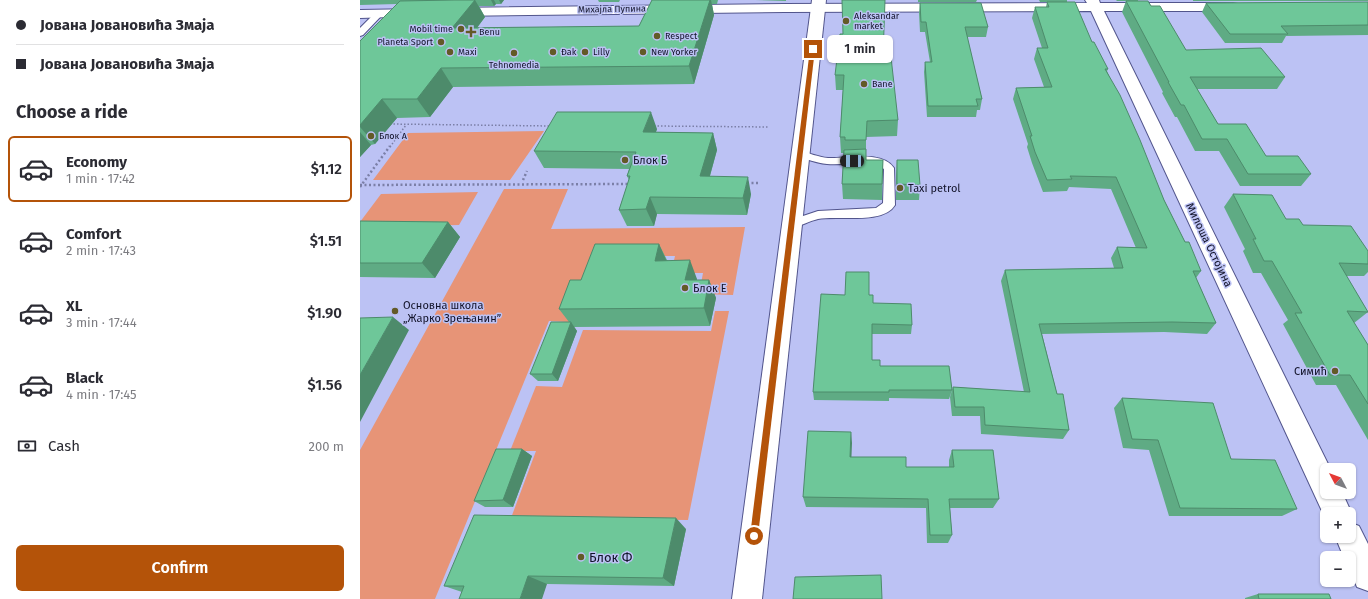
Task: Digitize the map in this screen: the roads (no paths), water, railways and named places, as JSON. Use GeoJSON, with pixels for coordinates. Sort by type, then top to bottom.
{"type":"FeatureCollection","features":[{"type":"Feature","properties":{"kind":"street"},"geometry":{"type":"LineString","coordinates":[[363,14],[380,0]]}},
{"type":"Feature","properties":{"kind":"street"},"geometry":{"type":"LineString","coordinates":[[747,599],[818,4]]}},
{"type":"Feature","properties":{"kind":"street","name":"Михајла Пупина"},"geometry":{"type":"LineString","coordinates":[[363,14],[431,13],[571,5],[1094,4],[1244,7]]}},
{"type":"Feature","properties":{"kind":"street","name":"Милоша Остојина"},"geometry":{"type":"LineString","coordinates":[[1094,4],[1320,476]]}},
{"type":"Feature","properties":{"kind":"street"},"geometry":{"type":"LineString","coordinates":[[1352,543],[1368,576]]}},
{"type":"Feature","properties":{"kind":"lane"},"geometry":{"type":"LineString","coordinates":[[360,33],[379,14]]}},
{"type":"Feature","properties":{"kind":"lane"},"geometry":{"type":"LineString","coordinates":[[792,224],[818,215],[879,212],[889,205],[889,168],[885,164],[877,161],[827,161],[800,154]]}},
{"type":"Feature","properties":{"kind":"place","name":"Aleksandar market"},"geometry":{"type":"Point","coordinates":[846,21]}},
{"type":"Feature","properties":{"kind":"place","name":"Mobil time"},"geometry":{"type":"Point","coordinates":[461,29]}},
{"type":"Feature","properties":{"kind":"place","name":"Benu"},"geometry":{"type":"Point","coordinates":[471,32]}},
{"type":"Feature","properties":{"kind":"place","name":"Respect"},"geometry":{"type":"Point","coordinates":[657,36]}},
{"type":"Feature","properties":{"kind":"place","name":"Planeta Sport"},"geometry":{"type":"Point","coordinates":[441,42]}},
{"type":"Feature","properties":{"kind":"place","name":"Maxi"},"geometry":{"type":"Point","coordinates":[450,52]}},
{"type":"Feature","properties":{"kind":"place","name":"Đak"},"geometry":{"type":"Point","coordinates":[553,52]}},
{"type":"Feature","properties":{"kind":"place","name":"Lilly"},"geometry":{"type":"Point","coordinates":[585,52]}},
{"type":"Feature","properties":{"kind":"place","name":"New Yorker"},"geometry":{"type":"Point","coordinates":[643,52]}},
{"type":"Feature","properties":{"kind":"place","name":"Tehnomedia"},"geometry":{"type":"Point","coordinates":[514,53]}},
{"type":"Feature","properties":{"kind":"place","name":"Bane"},"geometry":{"type":"Point","coordinates":[864,84]}},
{"type":"Feature","properties":{"kind":"place","name":"Блок А"},"geometry":{"type":"Point","coordinates":[371,136]}},
{"type":"Feature","properties":{"kind":"place","name":"Блок Б"},"geometry":{"type":"Point","coordinates":[625,160]}},
{"type":"Feature","properties":{"kind":"place","name":"Taxi petrol"},"geometry":{"type":"Point","coordinates":[900,188]}},
{"type":"Feature","properties":{"kind":"place","name":"Блок Е"},"geometry":{"type":"Point","coordinates":[685,288]}},
{"type":"Feature","properties":{"kind":"place","name":"Основна школа „Жарко Зрењанин”"},"geometry":{"type":"Point","coordinates":[395,311]}},
{"type":"Feature","properties":{"kind":"place","name":"Симић"},"geometry":{"type":"Point","coordinates":[1335,371]}},
{"type":"Feature","properties":{"kind":"place","name":"Блок Ф"},"geometry":{"type":"Point","coordinates":[581,557]}}]}
